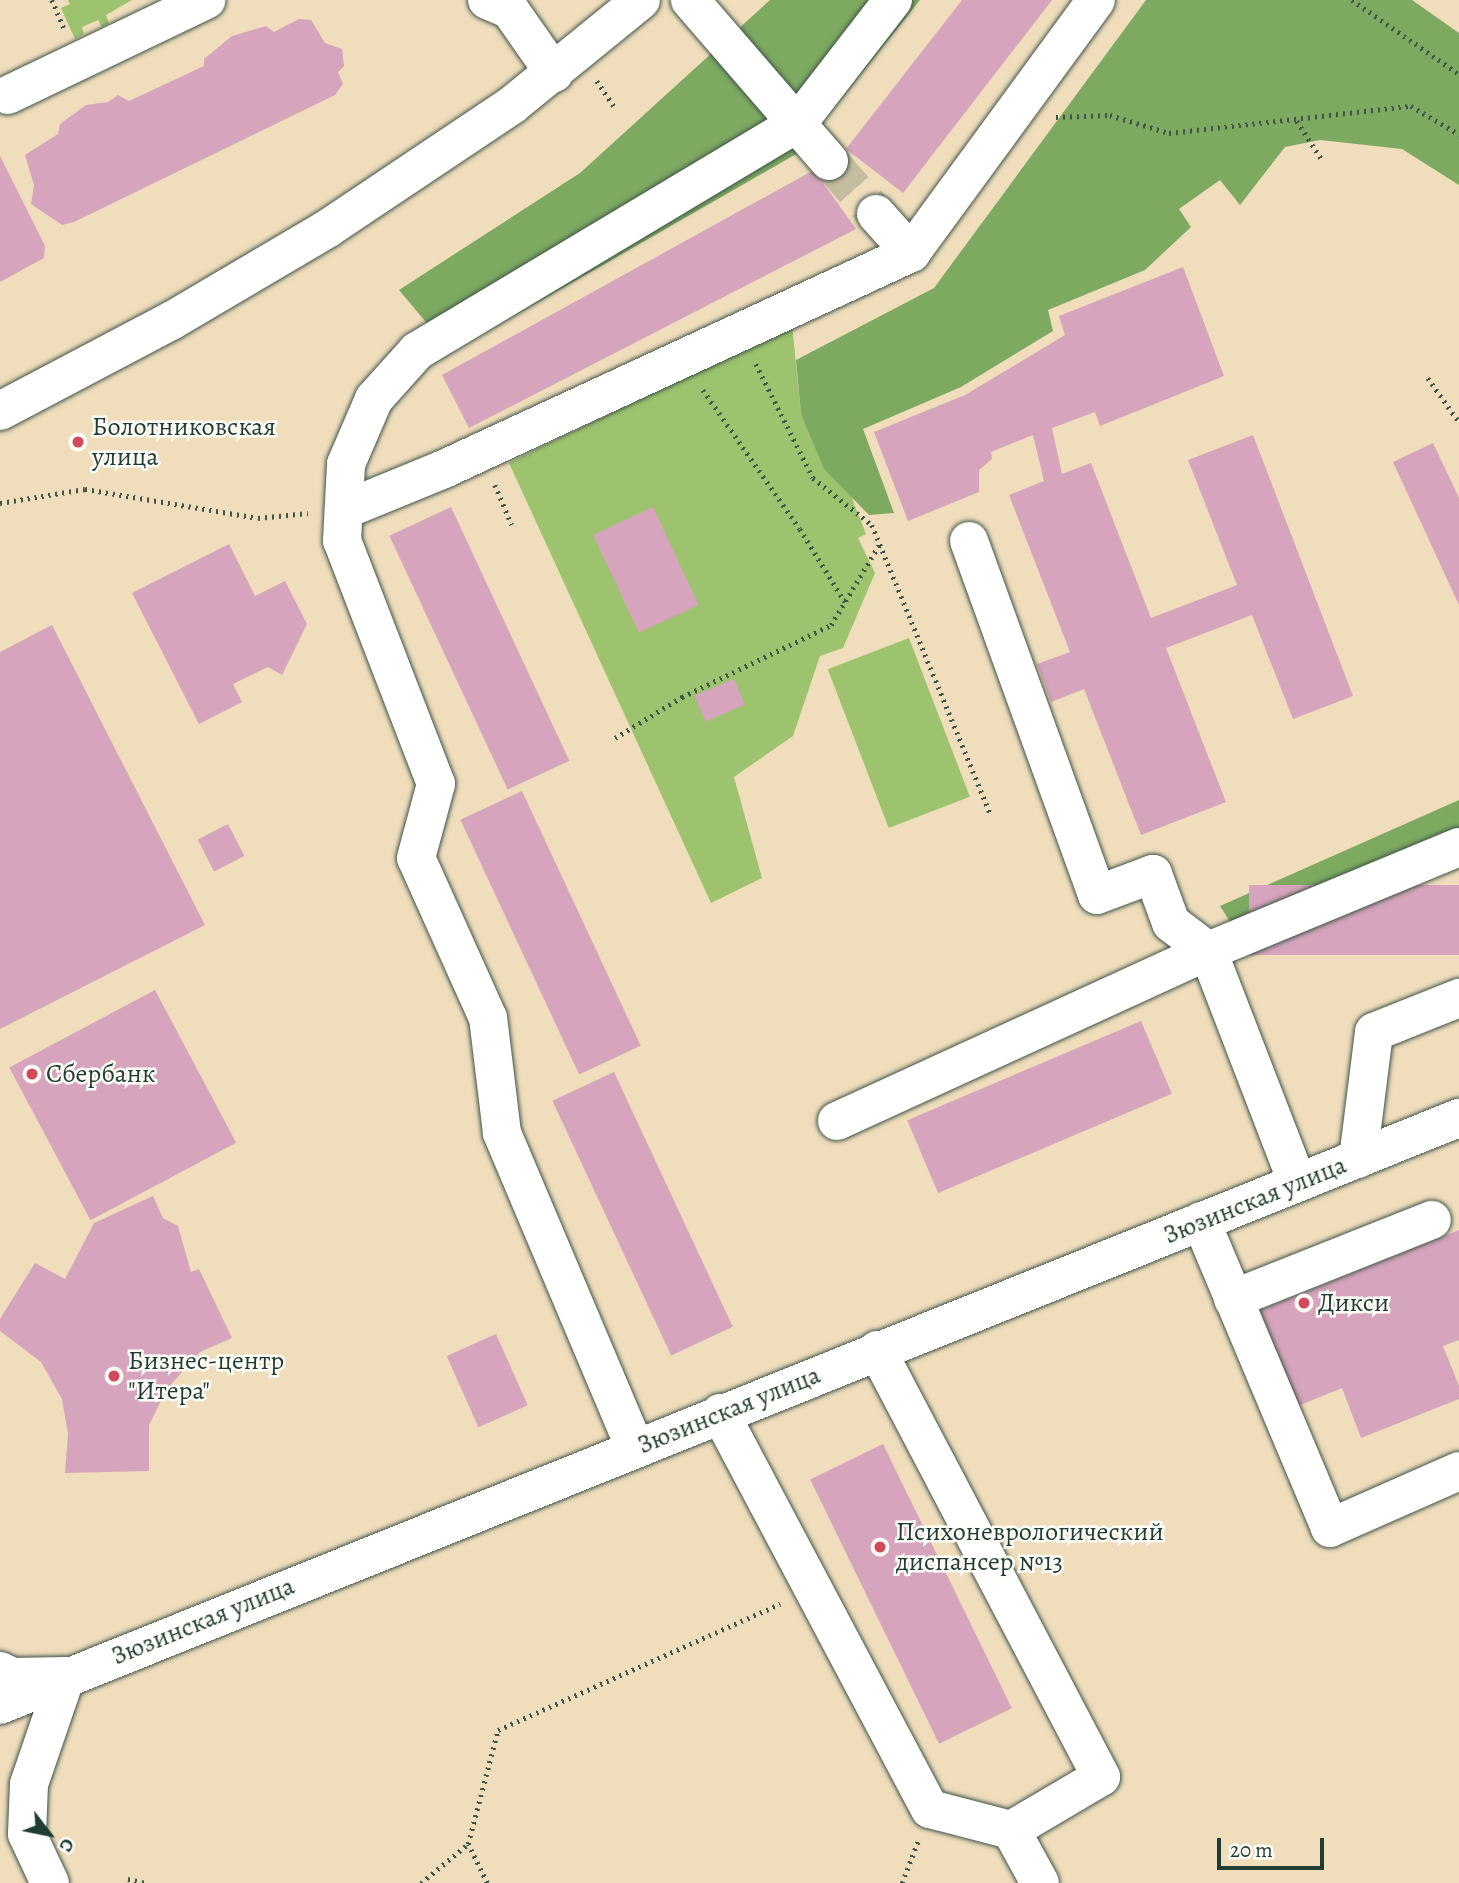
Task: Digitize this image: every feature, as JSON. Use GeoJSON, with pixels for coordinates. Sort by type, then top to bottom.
{"type":"FeatureCollection","features":[{"type":"Feature","properties":{"kind":"street"},"geometry":{"type":"LineString","coordinates":[[7,92],[206,0]]}},
{"type":"Feature","properties":{"kind":"street"},"geometry":{"type":"LineString","coordinates":[[487,0],[510,10],[554,73]]}},
{"type":"Feature","properties":{"kind":"street"},"geometry":{"type":"LineString","coordinates":[[0,411],[251,277],[496,116],[554,73],[641,0]]}},
{"type":"Feature","properties":{"kind":"street"},"geometry":{"type":"LineString","coordinates":[[690,0],[829,161]]}},
{"type":"Feature","properties":{"kind":"street"},"geometry":{"type":"LineString","coordinates":[[635,1448],[502,1133],[488,1018],[416,858],[436,783],[342,541],[346,464],[374,398],[417,351],[797,124],[893,0]]}},
{"type":"Feature","properties":{"kind":"street"},"geometry":{"type":"LineString","coordinates":[[344,510],[911,253],[1096,0]]}},
{"type":"Feature","properties":{"kind":"street"},"geometry":{"type":"LineString","coordinates":[[876,214],[911,253]]}},
{"type":"Feature","properties":{"kind":"street"},"geometry":{"type":"LineString","coordinates":[[968,541],[1097,895],[1153,874],[1171,923],[1208,951],[1297,1182]]}},
{"type":"Feature","properties":{"kind":"street"},"geometry":{"type":"LineString","coordinates":[[837,1121],[1208,951],[1459,847]]}},
{"type":"Feature","properties":{"kind":"street"},"geometry":{"type":"LineString","coordinates":[[1358,1159],[1374,1032],[1459,998]]}},
{"type":"Feature","properties":{"kind":"street","name":"Зюзинская улица"},"geometry":{"type":"LineString","coordinates":[[0,1705],[66,1676],[1459,1118]]}},
{"type":"Feature","properties":{"kind":"street"},"geometry":{"type":"LineString","coordinates":[[1233,1299],[1432,1220]]}},
{"type":"Feature","properties":{"kind":"street"},"geometry":{"type":"LineString","coordinates":[[1201,1221],[1329,1528],[1459,1471]]}},
{"type":"Feature","properties":{"kind":"street"},"geometry":{"type":"LineString","coordinates":[[720,1413],[816,1588],[930,1809],[1011,1830],[1101,1777],[877,1350]]}},
{"type":"Feature","properties":{"kind":"street"},"geometry":{"type":"LineString","coordinates":[[0,1671],[13,1677],[66,1676],[29,1784],[27,1834],[50,1883]]}},
{"type":"Feature","properties":{"kind":"street"},"geometry":{"type":"LineString","coordinates":[[1011,1830],[1040,1883]]}},
{"type":"Feature","properties":{"kind":"path"},"geometry":{"type":"LineString","coordinates":[[1352,0],[1459,74]]}},
{"type":"Feature","properties":{"kind":"path"},"geometry":{"type":"LineString","coordinates":[[1009,119],[1110,115],[1169,133],[1297,121],[1411,106],[1459,134]]}},
{"type":"Feature","properties":{"kind":"path"},"geometry":{"type":"LineString","coordinates":[[1297,121],[1321,158]]}},
{"type":"Feature","properties":{"kind":"path"},"geometry":{"type":"LineString","coordinates":[[739,332],[813,478],[872,525],[991,815]]}},
{"type":"Feature","properties":{"kind":"path"},"geometry":{"type":"LineString","coordinates":[[690,355],[701,388],[800,528],[845,602]]}},
{"type":"Feature","properties":{"kind":"path"},"geometry":{"type":"LineString","coordinates":[[1428,378],[1459,422]]}},
{"type":"Feature","properties":{"kind":"path"},"geometry":{"type":"LineString","coordinates":[[0,503],[85,489],[258,518],[344,510]]}},
{"type":"Feature","properties":{"kind":"path"},"geometry":{"type":"LineString","coordinates":[[615,738],[682,697],[831,625],[880,545]]}},
{"type":"Feature","properties":{"kind":"path"},"geometry":{"type":"LineString","coordinates":[[421,1883],[468,1844],[498,1730],[816,1588]]}},
{"type":"Feature","properties":{"kind":"path"},"geometry":{"type":"LineString","coordinates":[[468,1844],[487,1883]]}},
{"type":"Feature","properties":{"kind":"path"},"geometry":{"type":"LineString","coordinates":[[128,1879],[146,1883]]}},
{"type":"Feature","properties":{"kind":"green space"},"geometry":{"type":"Polygon","coordinates":[[[68,0],[132,0],[106,15],[109,23],[102,27],[98,20],[82,27],[84,34],[75,39],[61,8],[70,4],[68,0]]]}},
{"type":"Feature","properties":{"kind":"green space"},"geometry":{"type":"Polygon","coordinates":[[[770,0],[920,0],[798,153],[451,352],[399,290],[580,173],[770,0]]]}},
{"type":"Feature","properties":{"kind":"green space"},"geometry":{"type":"Polygon","coordinates":[[[1146,0],[1412,0],[1459,33],[1459,185],[1402,149],[1320,140],[1285,147],[1240,205],[1220,180],[1179,209],[1191,227],[1145,270],[1048,310],[1053,331],[961,387],[863,429],[894,513],[869,515],[824,469],[801,414],[796,360],[934,288],[1146,0]]]}},
{"type":"Feature","properties":{"kind":"green space"},"geometry":{"type":"Polygon","coordinates":[[[792,324],[801,414],[821,418],[866,534],[858,538],[875,573],[843,648],[820,656],[793,736],[734,777],[762,878],[711,903],[509,463],[792,324]]]}},
{"type":"Feature","properties":{"kind":"green space"},"geometry":{"type":"Polygon","coordinates":[[[909,638],[970,797],[889,828],[828,669],[909,638]]]}},
{"type":"Feature","properties":{"kind":"green space"},"geometry":{"type":"Polygon","coordinates":[[[1459,800],[1459,867],[1252,956],[1220,906],[1459,800]]]}},
{"type":"Feature","properties":{"kind":"building"},"geometry":{"type":"Polygon","coordinates":[[[962,0],[1052,0],[903,193],[846,149],[962,0]]]}},
{"type":"Feature","properties":{"kind":"building"},"geometry":{"type":"Polygon","coordinates":[[[299,19],[311,20],[325,43],[342,49],[344,66],[338,72],[343,84],[335,95],[74,222],[62,225],[31,204],[34,185],[25,155],[58,134],[60,124],[86,105],[108,102],[118,95],[129,101],[204,66],[204,59],[232,36],[266,26],[274,32],[299,19]]]}},
{"type":"Feature","properties":{"kind":"building"},"geometry":{"type":"Polygon","coordinates":[[[0,156],[45,246],[44,258],[0,282],[0,156]]]}},
{"type":"Feature","properties":{"kind":"building"},"geometry":{"type":"Polygon","coordinates":[[[814,170],[856,229],[469,428],[442,375],[814,170]]]}},
{"type":"Feature","properties":{"kind":"building"},"geometry":{"type":"Polygon","coordinates":[[[1183,267],[1224,376],[1100,426],[1095,412],[1052,428],[1062,474],[1091,463],[1151,618],[1237,585],[1188,460],[1253,435],[1353,696],[1293,719],[1252,615],[1166,648],[1226,802],[1141,835],[1084,689],[1051,702],[1037,664],[1070,652],[1009,495],[1044,481],[1033,435],[991,452],[992,459],[979,470],[979,492],[908,521],[874,432],[965,395],[1065,335],[1059,316],[1183,267]]]}},
{"type":"Feature","properties":{"kind":"building"},"geometry":{"type":"Polygon","coordinates":[[[1433,443],[1459,498],[1459,605],[1393,462],[1433,443]]]}},
{"type":"Feature","properties":{"kind":"building"},"geometry":{"type":"Polygon","coordinates":[[[451,507],[569,761],[508,790],[389,536],[451,507]]]}},
{"type":"Feature","properties":{"kind":"building"},"geometry":{"type":"Polygon","coordinates":[[[653,507],[699,605],[639,633],[593,535],[653,507]]]}},
{"type":"Feature","properties":{"kind":"building"},"geometry":{"type":"Polygon","coordinates":[[[229,544],[255,596],[285,581],[307,624],[282,675],[268,667],[233,684],[242,702],[199,724],[132,593],[229,544]]]}},
{"type":"Feature","properties":{"kind":"building"},"geometry":{"type":"Polygon","coordinates":[[[52,625],[205,925],[0,1029],[0,652],[52,625]]]}},
{"type":"Feature","properties":{"kind":"building"},"geometry":{"type":"Polygon","coordinates":[[[734,679],[745,705],[705,722],[694,696],[734,679]]]}},
{"type":"Feature","properties":{"kind":"building"},"geometry":{"type":"Polygon","coordinates":[[[522,791],[641,1046],[579,1074],[460,820],[522,791]]]}},
{"type":"Feature","properties":{"kind":"building"},"geometry":{"type":"Polygon","coordinates":[[[228,824],[244,856],[214,872],[198,839],[228,824]]]}},
{"type":"Feature","properties":{"kind":"building"},"geometry":{"type":"Polygon","coordinates":[[[1249,885],[1459,885],[1459,955],[1249,955],[1249,885]]]}},
{"type":"Feature","properties":{"kind":"building"},"geometry":{"type":"Polygon","coordinates":[[[155,990],[236,1143],[91,1220],[9,1067],[155,990]]]}},
{"type":"Feature","properties":{"kind":"building"},"geometry":{"type":"Polygon","coordinates":[[[1141,1021],[1172,1094],[938,1193],[907,1120],[1141,1021]]]}},
{"type":"Feature","properties":{"kind":"building"},"geometry":{"type":"Polygon","coordinates":[[[614,1072],[733,1327],[671,1355],[552,1101],[614,1072]]]}},
{"type":"Feature","properties":{"kind":"building","name":"Бизнес-центр \"Итера\""},"geometry":{"type":"Polygon","coordinates":[[[153,1196],[163,1218],[178,1226],[191,1272],[199,1269],[232,1338],[200,1352],[167,1389],[149,1425],[149,1471],[65,1473],[68,1434],[62,1399],[41,1362],[0,1331],[0,1319],[35,1263],[65,1279],[94,1223],[153,1196]]]}},
{"type":"Feature","properties":{"kind":"building"},"geometry":{"type":"Polygon","coordinates":[[[1459,1230],[1459,1340],[1443,1346],[1459,1386],[1459,1399],[1361,1438],[1342,1388],[1288,1410],[1250,1314],[1459,1230]]]}},
{"type":"Feature","properties":{"kind":"building"},"geometry":{"type":"Polygon","coordinates":[[[496,1334],[528,1405],[478,1427],[447,1356],[496,1334]]]}},
{"type":"Feature","properties":{"kind":"building"},"geometry":{"type":"Polygon","coordinates":[[[883,1444],[1012,1708],[939,1744],[810,1480],[883,1444]]]}},
{"type":"Feature","properties":{"kind":"tunnel"},"geometry":{"type":"LineString","coordinates":[[829,161],[876,214]]}},
{"type":"Feature","properties":{"kind":"place","name":"Болотниковская улица"},"geometry":{"type":"Point","coordinates":[78,442]}},
{"type":"Feature","properties":{"kind":"place","name":"Сбербанк"},"geometry":{"type":"Point","coordinates":[32,1074]}},
{"type":"Feature","properties":{"kind":"place","name":"Дикси"},"geometry":{"type":"Point","coordinates":[1304,1303]}},
{"type":"Feature","properties":{"kind":"place","name":"Бизнес-центр \"Итера\""},"geometry":{"type":"Point","coordinates":[114,1376]}},
{"type":"Feature","properties":{"kind":"place","name":"Психоневрологический диспансер №13"},"geometry":{"type":"Point","coordinates":[880,1547]}}]}
